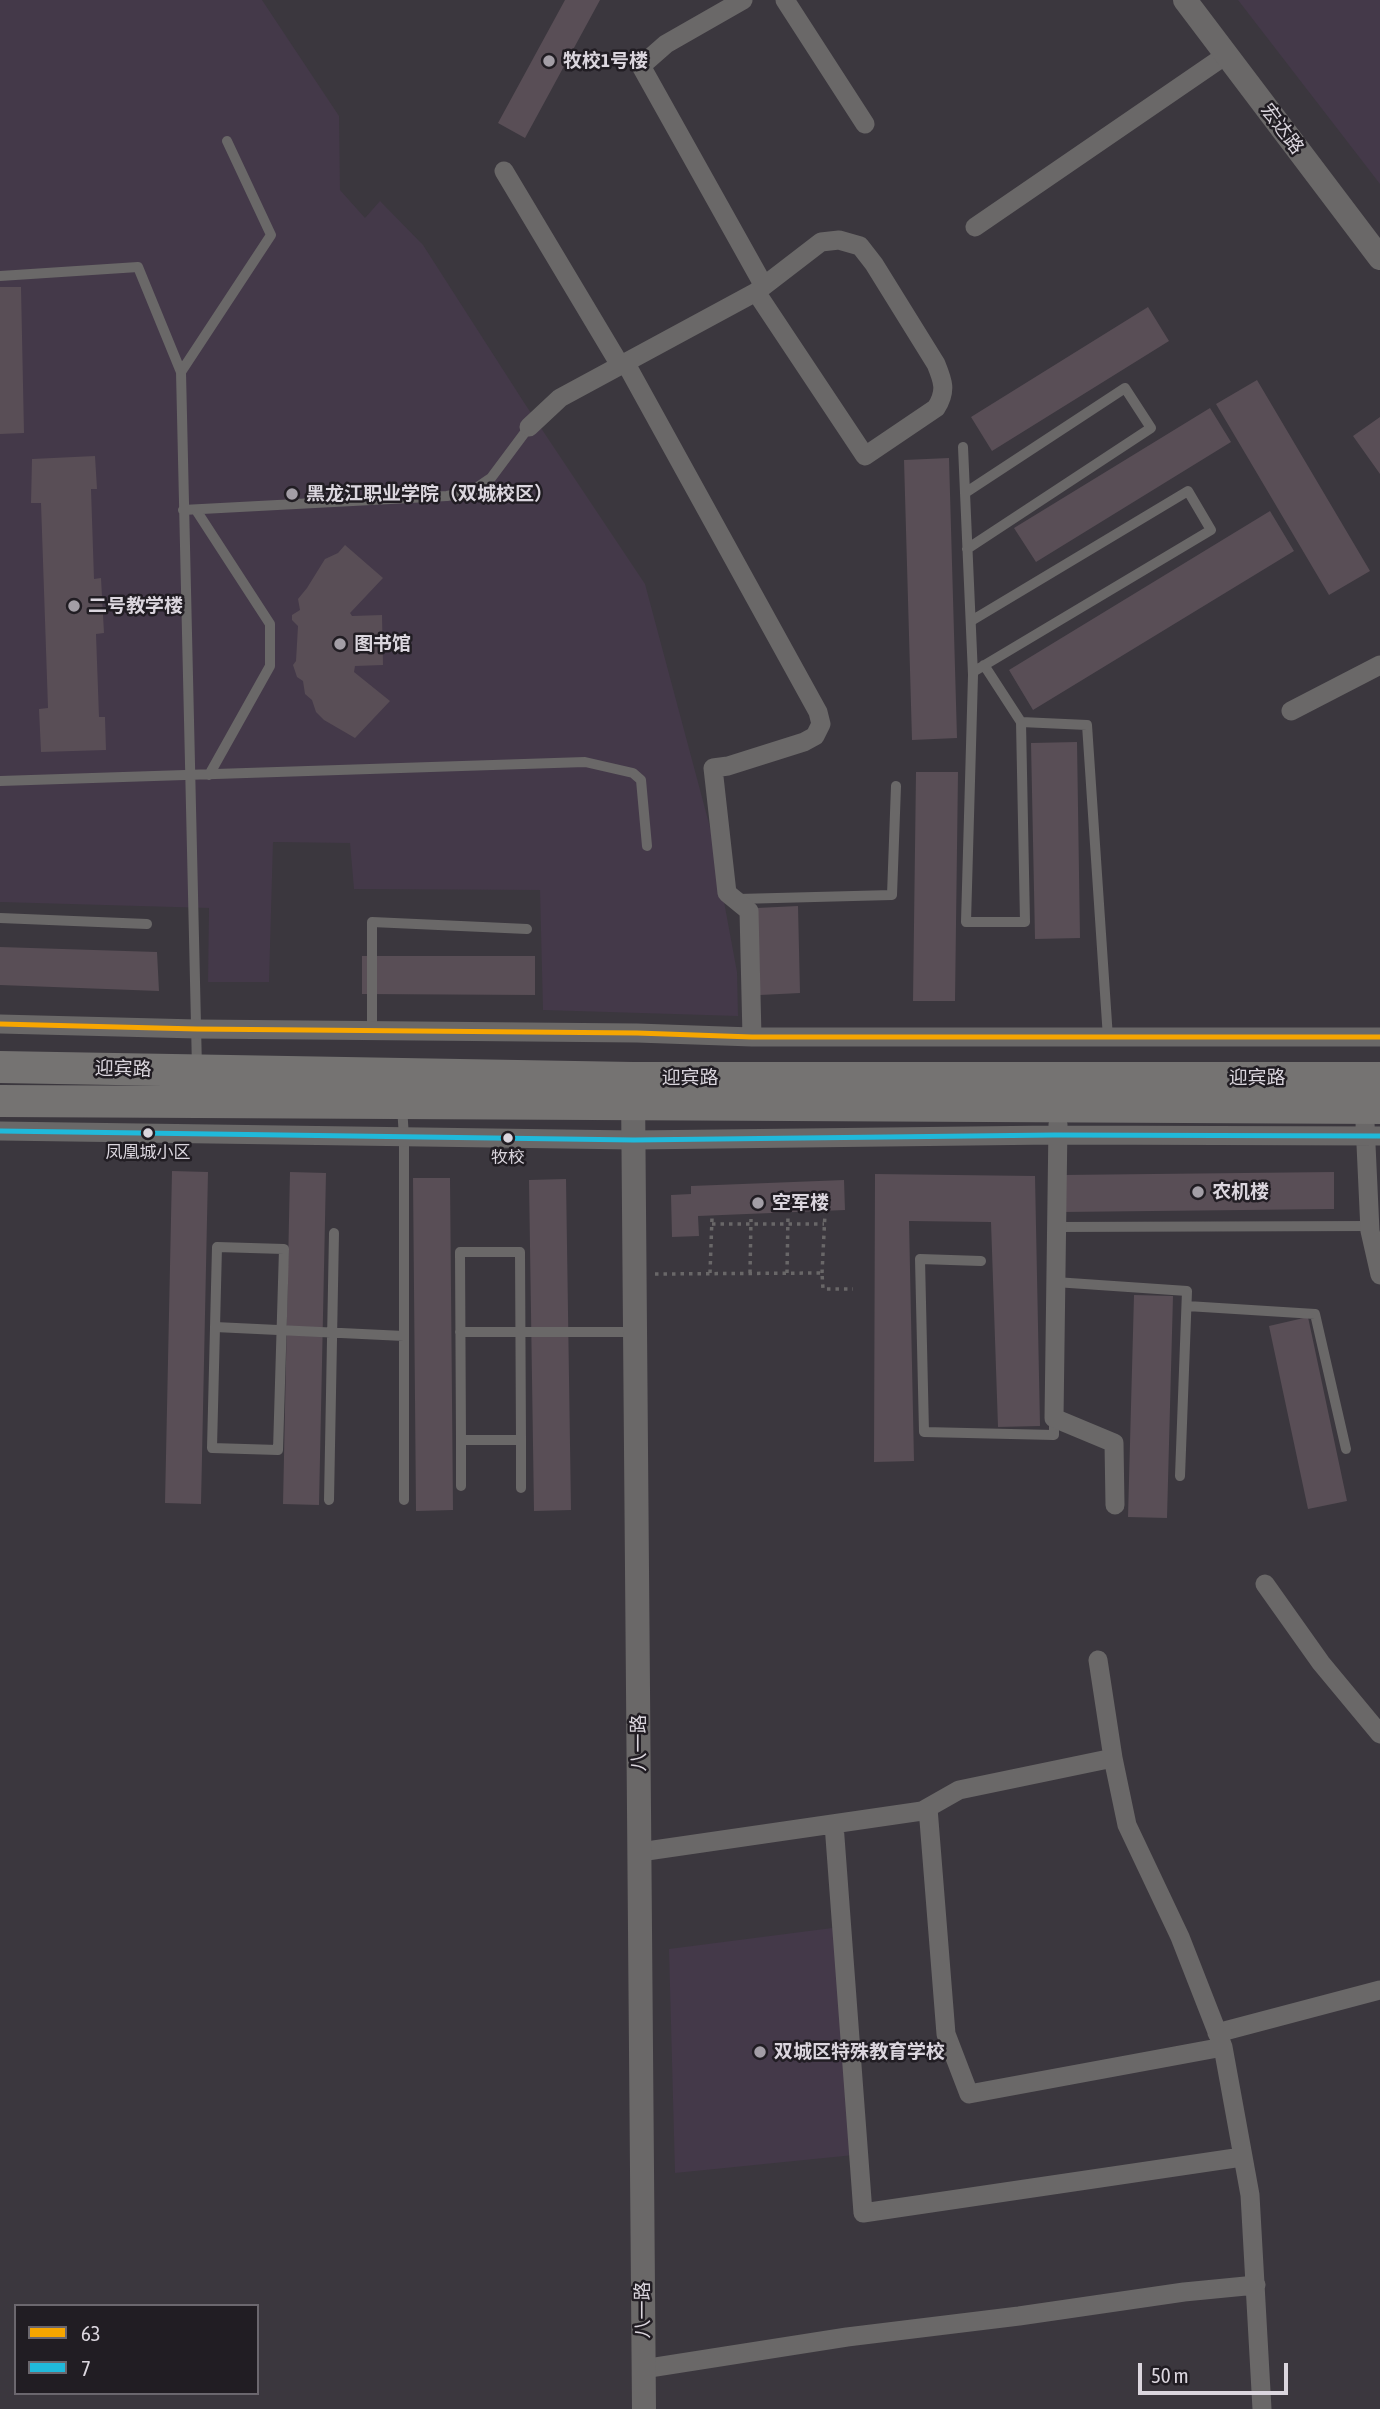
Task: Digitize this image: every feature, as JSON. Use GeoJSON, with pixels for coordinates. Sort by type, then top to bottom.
{"type":"FeatureCollection","features":[{"type":"Feature","properties":{"kind":"main road","name":"迎宾路"},"geometry":{"type":"LineString","coordinates":[[0,1067],[197,1070],[633,1090],[1372,1107]]}},
{"type":"Feature","properties":{"kind":"main road","name":"迎宾路"},"geometry":{"type":"LineString","coordinates":[[0,1101],[401,1103],[633,1090],[1058,1120],[1372,1107]]}},
{"type":"Feature","properties":{"kind":"street"},"geometry":{"type":"LineString","coordinates":[[529,427],[560,398],[760,289],[821,242],[839,240],[860,246],[874,264],[936,364],[943,382],[944,396],[936,408],[865,456],[760,289],[675,123],[641,66],[666,44],[744,0]]}},
{"type":"Feature","properties":{"kind":"street"},"geometry":{"type":"LineString","coordinates":[[785,0],[865,124]]}},
{"type":"Feature","properties":{"kind":"street","name":"宏达路"},"geometry":{"type":"LineString","coordinates":[[1185,0],[1380,257]]}},
{"type":"Feature","properties":{"kind":"street"},"geometry":{"type":"LineString","coordinates":[[975,227],[1226,55]]}},
{"type":"Feature","properties":{"kind":"street"},"geometry":{"type":"LineString","coordinates":[[505,171],[623,364],[818,712],[821,724],[815,736],[804,742],[728,766],[713,768],[727,893],[749,911],[751,1037]]}},
{"type":"Feature","properties":{"kind":"street"},"geometry":{"type":"LineString","coordinates":[[1291,710],[1380,665]]}},
{"type":"Feature","properties":{"kind":"street"},"geometry":{"type":"LineString","coordinates":[[0,1024],[751,1037],[1380,1037]]}},
{"type":"Feature","properties":{"kind":"street","name":"八一路"},"geometry":{"type":"LineString","coordinates":[[633,1090],[644,2409]]}},
{"type":"Feature","properties":{"kind":"street"},"geometry":{"type":"LineString","coordinates":[[1372,1107],[1370,1226],[1380,1275]]}},
{"type":"Feature","properties":{"kind":"street"},"geometry":{"type":"LineString","coordinates":[[0,1131],[634,1140],[1058,1120],[1054,1418],[1114,1443],[1115,1505]]}},
{"type":"Feature","properties":{"kind":"street"},"geometry":{"type":"LineString","coordinates":[[1265,1584],[1321,1663],[1380,1734]]}},
{"type":"Feature","properties":{"kind":"street"},"geometry":{"type":"LineString","coordinates":[[1098,1660],[1113,1758],[1127,1825],[1180,1937],[1220,2040],[1250,2195],[1262,2409]]}},
{"type":"Feature","properties":{"kind":"street"},"geometry":{"type":"LineString","coordinates":[[640,1853],[922,1811],[960,1790],[1113,1758]]}},
{"type":"Feature","properties":{"kind":"street"},"geometry":{"type":"LineString","coordinates":[[928,1808],[946,2034],[969,2094],[1220,2040],[1380,1990]]}},
{"type":"Feature","properties":{"kind":"street"},"geometry":{"type":"LineString","coordinates":[[834,1824],[863,2213],[1242,2157]]}},
{"type":"Feature","properties":{"kind":"street"},"geometry":{"type":"LineString","coordinates":[[643,2369],[847,2337],[1184,2292],[1256,2285]]}},
{"type":"Feature","properties":{"kind":"lane"},"geometry":{"type":"LineString","coordinates":[[181,372],[271,235],[227,141]]}},
{"type":"Feature","properties":{"kind":"lane"},"geometry":{"type":"LineString","coordinates":[[0,276],[138,267],[181,372],[197,1070]]}},
{"type":"Feature","properties":{"kind":"lane"},"geometry":{"type":"LineString","coordinates":[[965,494],[1125,388],[1151,428],[967,549]]}},
{"type":"Feature","properties":{"kind":"lane"},"geometry":{"type":"LineString","coordinates":[[183,510],[447,496],[472,491],[491,478],[529,427]]}},
{"type":"Feature","properties":{"kind":"lane"},"geometry":{"type":"LineString","coordinates":[[962,447],[973,672],[965,922],[1024,922],[1021,722],[984,665]]}},
{"type":"Feature","properties":{"kind":"lane"},"geometry":{"type":"LineString","coordinates":[[971,621],[1188,491],[1211,530],[973,672]]}},
{"type":"Feature","properties":{"kind":"lane"},"geometry":{"type":"LineString","coordinates":[[196,510],[270,624],[270,666],[209,775]]}},
{"type":"Feature","properties":{"kind":"lane"},"geometry":{"type":"LineString","coordinates":[[1021,722],[1087,725],[1108,1038]]}},
{"type":"Feature","properties":{"kind":"lane"},"geometry":{"type":"LineString","coordinates":[[0,781],[585,762],[633,773],[640,780],[647,846]]}},
{"type":"Feature","properties":{"kind":"lane"},"geometry":{"type":"LineString","coordinates":[[734,899],[892,895],[896,786]]}},
{"type":"Feature","properties":{"kind":"lane"},"geometry":{"type":"LineString","coordinates":[[0,918],[147,924]]}},
{"type":"Feature","properties":{"kind":"lane"},"geometry":{"type":"LineString","coordinates":[[372,1031],[372,922],[527,929]]}},
{"type":"Feature","properties":{"kind":"lane"},"geometry":{"type":"LineString","coordinates":[[401,1103],[404,1137],[404,1500]]}},
{"type":"Feature","properties":{"kind":"lane"},"geometry":{"type":"LineString","coordinates":[[1056,1227],[1370,1226]]}},
{"type":"Feature","properties":{"kind":"lane"},"geometry":{"type":"LineString","coordinates":[[330,1500],[334,1233]]}},
{"type":"Feature","properties":{"kind":"lane"},"geometry":{"type":"LineString","coordinates":[[218,1247],[284,1249],[278,1450],[212,1448],[215,1327],[218,1247]]}},
{"type":"Feature","properties":{"kind":"lane"},"geometry":{"type":"LineString","coordinates":[[461,1486],[460,1252],[520,1252],[521,1488]]}},
{"type":"Feature","properties":{"kind":"lane"},"geometry":{"type":"LineString","coordinates":[[981,1261],[920,1259],[924,1432],[1054,1435],[1054,1418]]}},
{"type":"Feature","properties":{"kind":"lane"},"geometry":{"type":"LineString","coordinates":[[1055,1282],[1187,1291],[1180,1476]]}},
{"type":"Feature","properties":{"kind":"lane"},"geometry":{"type":"LineString","coordinates":[[1187,1306],[1315,1314],[1346,1449]]}},
{"type":"Feature","properties":{"kind":"lane"},"geometry":{"type":"LineString","coordinates":[[215,1327],[404,1336]]}},
{"type":"Feature","properties":{"kind":"lane"},"geometry":{"type":"LineString","coordinates":[[460,1332],[636,1332]]}},
{"type":"Feature","properties":{"kind":"lane"},"geometry":{"type":"LineString","coordinates":[[461,1440],[521,1440]]}},
{"type":"Feature","properties":{"kind":"path"},"geometry":{"type":"LineString","coordinates":[[825,1214],[823,1289],[853,1289]]}},
{"type":"Feature","properties":{"kind":"path"},"geometry":{"type":"LineString","coordinates":[[787,1273],[788,1215]]}},
{"type":"Feature","properties":{"kind":"path"},"geometry":{"type":"LineString","coordinates":[[710,1273],[712,1218]]}},
{"type":"Feature","properties":{"kind":"path"},"geometry":{"type":"LineString","coordinates":[[712,1224],[751,1221],[824,1224]]}},
{"type":"Feature","properties":{"kind":"path"},"geometry":{"type":"LineString","coordinates":[[750,1273],[751,1221]]}},
{"type":"Feature","properties":{"kind":"path"},"geometry":{"type":"LineString","coordinates":[[635,1274],[822,1273]]}},
{"type":"Feature","properties":{"kind":"shaded area","name":"黑龙江职业学院（双城校区）"},"geometry":{"type":"Polygon","coordinates":[[[0,0],[262,0],[339,116],[340,190],[365,218],[380,201],[423,245],[645,584],[711,831],[737,972],[738,1016],[543,1010],[540,890],[354,889],[350,843],[273,842],[269,982],[208,982],[209,908],[0,902],[0,0]]]}},
{"type":"Feature","properties":{"kind":"shaded area"},"geometry":{"type":"Polygon","coordinates":[[[1238,0],[1380,0],[1380,184],[1238,0]]]}},
{"type":"Feature","properties":{"kind":"shaded area","name":"双城区特殊教育学校"},"geometry":{"type":"Polygon","coordinates":[[[840,1927],[854,2155],[675,2173],[669,1949],[840,1927]]]}},
{"type":"Feature","properties":{"kind":"building","name":"牧校1号楼"},"geometry":{"type":"Polygon","coordinates":[[[565,0],[600,0],[525,138],[498,123],[565,0]]]}},
{"type":"Feature","properties":{"kind":"building"},"geometry":{"type":"Polygon","coordinates":[[[0,287],[21,287],[24,433],[0,434],[0,287]]]}},
{"type":"Feature","properties":{"kind":"building"},"geometry":{"type":"Polygon","coordinates":[[[1148,307],[1169,341],[992,451],[971,417],[1148,307]]]}},
{"type":"Feature","properties":{"kind":"building"},"geometry":{"type":"Polygon","coordinates":[[[1257,380],[1370,571],[1329,595],[1216,404],[1257,380]]]}},
{"type":"Feature","properties":{"kind":"building"},"geometry":{"type":"Polygon","coordinates":[[[1210,408],[1231,442],[1036,562],[1014,528],[1210,408]]]}},
{"type":"Feature","properties":{"kind":"building"},"geometry":{"type":"Polygon","coordinates":[[[1380,417],[1380,474],[1353,436],[1380,417]]]}},
{"type":"Feature","properties":{"kind":"building","name":"二号教学楼"},"geometry":{"type":"Polygon","coordinates":[[[95,456],[97,489],[91,489],[94,579],[101,578],[104,633],[96,634],[99,717],[105,717],[106,750],[41,752],[39,709],[48,708],[41,503],[31,503],[32,459],[95,456]]]}},
{"type":"Feature","properties":{"kind":"building"},"geometry":{"type":"Polygon","coordinates":[[[949,458],[957,738],[912,740],[904,460],[949,458]]]}},
{"type":"Feature","properties":{"kind":"building"},"geometry":{"type":"Polygon","coordinates":[[[1270,511],[1294,551],[1033,710],[1009,670],[1270,511]]]}},
{"type":"Feature","properties":{"kind":"building","name":"图书馆"},"geometry":{"type":"Polygon","coordinates":[[[345,545],[383,578],[350,613],[352,616],[382,615],[383,665],[355,666],[354,672],[390,701],[355,738],[324,720],[316,712],[293,665],[296,661],[298,626],[292,620],[292,615],[300,610],[298,599],[325,559],[338,553],[345,545]]]}},
{"type":"Feature","properties":{"kind":"building"},"geometry":{"type":"Polygon","coordinates":[[[1077,742],[1080,938],[1035,939],[1031,743],[1077,742]]]}},
{"type":"Feature","properties":{"kind":"building"},"geometry":{"type":"Polygon","coordinates":[[[916,772],[958,772],[955,1001],[913,1001],[916,772]]]}},
{"type":"Feature","properties":{"kind":"building"},"geometry":{"type":"Polygon","coordinates":[[[798,906],[800,993],[760,995],[757,908],[798,906]]]}},
{"type":"Feature","properties":{"kind":"building"},"geometry":{"type":"Polygon","coordinates":[[[0,947],[157,952],[159,991],[0,985],[0,947]]]}},
{"type":"Feature","properties":{"kind":"building"},"geometry":{"type":"Polygon","coordinates":[[[362,956],[535,956],[535,995],[362,994],[362,956]]]}},
{"type":"Feature","properties":{"kind":"building"},"geometry":{"type":"Polygon","coordinates":[[[172,1171],[208,1172],[201,1504],[165,1503],[172,1171]]]}},
{"type":"Feature","properties":{"kind":"building"},"geometry":{"type":"Polygon","coordinates":[[[290,1172],[326,1173],[319,1505],[283,1504],[290,1172]]]}},
{"type":"Feature","properties":{"kind":"building","name":"农机楼"},"geometry":{"type":"Polygon","coordinates":[[[1334,1172],[1334,1209],[1063,1212],[1062,1175],[1334,1172]]]}},
{"type":"Feature","properties":{"kind":"building"},"geometry":{"type":"Polygon","coordinates":[[[875,1174],[1035,1176],[1040,1426],[998,1427],[991,1222],[909,1221],[914,1461],[874,1462],[875,1174]]]}},
{"type":"Feature","properties":{"kind":"building"},"geometry":{"type":"Polygon","coordinates":[[[413,1178],[450,1178],[453,1510],[416,1511],[413,1178]]]}},
{"type":"Feature","properties":{"kind":"building"},"geometry":{"type":"Polygon","coordinates":[[[566,1179],[571,1510],[534,1511],[529,1180],[566,1179]]]}},
{"type":"Feature","properties":{"kind":"building","name":"空军楼"},"geometry":{"type":"Polygon","coordinates":[[[844,1180],[845,1210],[698,1216],[699,1236],[672,1237],[671,1195],[691,1194],[691,1186],[844,1180]]]}},
{"type":"Feature","properties":{"kind":"building"},"geometry":{"type":"Polygon","coordinates":[[[1134,1295],[1173,1296],[1167,1518],[1128,1517],[1134,1295]]]}},
{"type":"Feature","properties":{"kind":"building"},"geometry":{"type":"Polygon","coordinates":[[[1308,1317],[1347,1501],[1308,1509],[1269,1326],[1308,1317]]]}},
{"type":"Feature","properties":{"kind":"transit line","name":"63"},"geometry":{"type":"LineString","coordinates":[[0,1024],[752,1037],[1380,1037]]}},
{"type":"Feature","properties":{"kind":"transit line","name":"7"},"geometry":{"type":"LineString","coordinates":[[0,1131],[634,1140],[1054,1135],[1380,1136]]}},
{"type":"Feature","properties":{"kind":"place","name":"牧校1号楼"},"geometry":{"type":"Point","coordinates":[549,61]}},
{"type":"Feature","properties":{"kind":"place","name":"黑龙江职业学院（双城校区）"},"geometry":{"type":"Point","coordinates":[292,494]}},
{"type":"Feature","properties":{"kind":"place","name":"二号教学楼"},"geometry":{"type":"Point","coordinates":[74,606]}},
{"type":"Feature","properties":{"kind":"place","name":"图书馆"},"geometry":{"type":"Point","coordinates":[340,644]}},
{"type":"Feature","properties":{"kind":"place","name":"凤凰城小区"},"geometry":{"type":"Point","coordinates":[148,1133]}},
{"type":"Feature","properties":{"kind":"place","name":"牧校"},"geometry":{"type":"Point","coordinates":[508,1138]}},
{"type":"Feature","properties":{"kind":"place","name":"农机楼"},"geometry":{"type":"Point","coordinates":[1198,1192]}},
{"type":"Feature","properties":{"kind":"place","name":"空军楼"},"geometry":{"type":"Point","coordinates":[758,1203]}},
{"type":"Feature","properties":{"kind":"place","name":"双城区特殊教育学校"},"geometry":{"type":"Point","coordinates":[760,2052]}}]}
